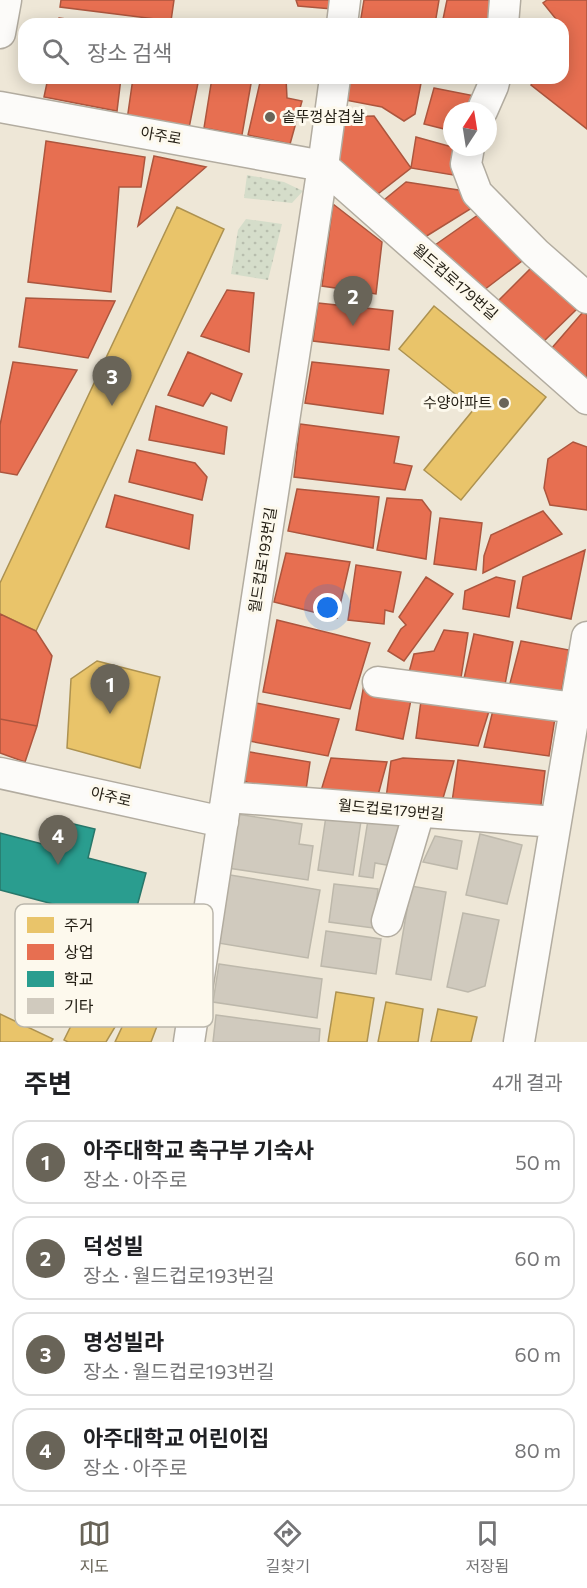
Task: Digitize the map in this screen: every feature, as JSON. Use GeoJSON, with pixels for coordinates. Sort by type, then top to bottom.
{"type":"FeatureCollection","features":[{"type":"Feature","properties":{"kind":"street"},"geometry":{"type":"LineString","coordinates":[[0,33],[6,0]]}},
{"type":"Feature","properties":{"kind":"street"},"geometry":{"type":"LineString","coordinates":[[343,18],[345,0]]}},
{"type":"Feature","properties":{"kind":"street"},"geometry":{"type":"LineString","coordinates":[[504,18],[506,0]]}},
{"type":"Feature","properties":{"kind":"street","name":"월드컵로193번길"},"geometry":{"type":"LineString","coordinates":[[210,904],[334,84]]}},
{"type":"Feature","properties":{"kind":"street"},"geometry":{"type":"LineString","coordinates":[[486,102],[494,84]]}},
{"type":"Feature","properties":{"kind":"street","name":"아주로"},"geometry":{"type":"LineString","coordinates":[[0,107],[323,166]]}},
{"type":"Feature","properties":{"kind":"street"},"geometry":{"type":"LineString","coordinates":[[467,156],[466,164],[477,193],[537,253],[587,298]]}},
{"type":"Feature","properties":{"kind":"street","name":"월드컵로179번길"},"geometry":{"type":"LineString","coordinates":[[323,166],[587,399]]}},
{"type":"Feature","properties":{"kind":"street"},"geometry":{"type":"LineString","coordinates":[[519,1042],[587,637]]}},
{"type":"Feature","properties":{"kind":"street"},"geometry":{"type":"LineString","coordinates":[[378,682],[575,708]]}},
{"type":"Feature","properties":{"kind":"street","name":"아주로"},"geometry":{"type":"LineString","coordinates":[[0,772],[225,809]]}},
{"type":"Feature","properties":{"kind":"street","name":"월드컵로179번길"},"geometry":{"type":"LineString","coordinates":[[225,809],[419,812],[555,822]]}},
{"type":"Feature","properties":{"kind":"street"},"geometry":{"type":"LineString","coordinates":[[387,921],[419,812]]}},
{"type":"Feature","properties":{"kind":"street","name":"월드컵로193번길"},"geometry":{"type":"LineString","coordinates":[[189,1042],[191,1027]]}},
{"type":"Feature","properties":{"kind":"green space"},"geometry":{"type":"Polygon","coordinates":[[[247,175],[284,182],[303,191],[292,203],[244,198],[247,175]]]}},
{"type":"Feature","properties":{"kind":"green space"},"geometry":{"type":"Polygon","coordinates":[[[246,219],[282,224],[268,280],[231,274],[238,230],[246,219]]]}},
{"type":"Feature","properties":{"kind":"building: 주거"},"geometry":{"type":"Polygon","coordinates":[[[177,207],[224,229],[36,631],[0,614],[0,583],[177,207]]]}},
{"type":"Feature","properties":{"kind":"building: 주거","name":"수양아파트"},"geometry":{"type":"Polygon","coordinates":[[[434,306],[546,397],[461,500],[424,470],[474,409],[399,349],[434,306]]]}},
{"type":"Feature","properties":{"kind":"building: 주거"},"geometry":{"type":"Polygon","coordinates":[[[97,661],[160,677],[140,768],[67,748],[71,679],[97,661]]]}},
{"type":"Feature","properties":{"kind":"building: 주거"},"geometry":{"type":"Polygon","coordinates":[[[336,992],[374,998],[367,1042],[328,1042],[336,992]]]}},
{"type":"Feature","properties":{"kind":"building: 주거"},"geometry":{"type":"Polygon","coordinates":[[[386,1002],[423,1009],[418,1042],[378,1042],[386,1002]]]}},
{"type":"Feature","properties":{"kind":"building: 주거"},"geometry":{"type":"Polygon","coordinates":[[[438,1009],[477,1017],[471,1042],[431,1042],[438,1009]]]}},
{"type":"Feature","properties":{"kind":"building: 주거"},"geometry":{"type":"Polygon","coordinates":[[[0,1014],[15,1021],[15,1027],[28,1027],[53,1039],[51,1042],[0,1042],[0,1014]]]}},
{"type":"Feature","properties":{"kind":"building: 주거"},"geometry":{"type":"Polygon","coordinates":[[[70,1027],[115,1027],[106,1042],[68,1042],[64,1040],[70,1027]]]}},
{"type":"Feature","properties":{"kind":"building: 주거"},"geometry":{"type":"Polygon","coordinates":[[[122,1027],[157,1027],[151,1042],[115,1042],[122,1027]]]}},
{"type":"Feature","properties":{"kind":"building: 상업"},"geometry":{"type":"Polygon","coordinates":[[[61,0],[174,0],[171,18],[147,18],[60,7],[61,0]]]}},
{"type":"Feature","properties":{"kind":"building: 상업"},"geometry":{"type":"Polygon","coordinates":[[[296,0],[333,0],[332,9],[298,6],[296,0]]]}},
{"type":"Feature","properties":{"kind":"building: 상업"},"geometry":{"type":"Polygon","coordinates":[[[364,0],[439,0],[436,18],[361,18],[364,0]]]}},
{"type":"Feature","properties":{"kind":"building: 상업"},"geometry":{"type":"Polygon","coordinates":[[[447,0],[494,0],[490,18],[443,18],[447,0]]]}},
{"type":"Feature","properties":{"kind":"building: 상업"},"geometry":{"type":"Polygon","coordinates":[[[547,0],[587,0],[587,129],[531,85],[569,84],[569,18],[555,18],[543,3],[547,0]]]}},
{"type":"Feature","properties":{"kind":"building: 상업"},"geometry":{"type":"Polygon","coordinates":[[[47,84],[120,84],[117,111],[44,97],[47,84]]]}},
{"type":"Feature","properties":{"kind":"building: 상업"},"geometry":{"type":"Polygon","coordinates":[[[132,84],[198,84],[189,128],[127,120],[132,84]]]}},
{"type":"Feature","properties":{"kind":"building: 상업"},"geometry":{"type":"Polygon","coordinates":[[[211,84],[251,84],[242,135],[204,128],[211,84]]]}},
{"type":"Feature","properties":{"kind":"building: 상업"},"geometry":{"type":"Polygon","coordinates":[[[260,84],[286,84],[287,98],[302,101],[290,144],[248,135],[260,84]]]}},
{"type":"Feature","properties":{"kind":"building: 상업"},"geometry":{"type":"Polygon","coordinates":[[[348,84],[421,84],[415,114],[404,121],[382,107],[345,100],[348,84]]]}},
{"type":"Feature","properties":{"kind":"building: 상업"},"geometry":{"type":"Polygon","coordinates":[[[434,88],[475,96],[473,102],[443,102],[443,129],[424,124],[434,88]]]}},
{"type":"Feature","properties":{"kind":"building: 상업"},"geometry":{"type":"Polygon","coordinates":[[[374,116],[411,168],[370,200],[334,175],[339,117],[374,116]]]}},
{"type":"Feature","properties":{"kind":"building: 상업"},"geometry":{"type":"Polygon","coordinates":[[[416,137],[443,144],[443,156],[462,156],[459,176],[411,168],[416,137]]]}},
{"type":"Feature","properties":{"kind":"building: 상업"},"geometry":{"type":"Polygon","coordinates":[[[46,141],[145,157],[141,187],[119,187],[111,292],[28,282],[46,141]]]}},
{"type":"Feature","properties":{"kind":"building: 상업"},"geometry":{"type":"Polygon","coordinates":[[[154,156],[206,167],[138,226],[154,156]]]}},
{"type":"Feature","properties":{"kind":"building: 상업"},"geometry":{"type":"Polygon","coordinates":[[[406,182],[465,191],[480,203],[425,237],[378,205],[406,182]]]}},
{"type":"Feature","properties":{"kind":"building: 상업"},"geometry":{"type":"Polygon","coordinates":[[[333,204],[382,242],[376,294],[322,286],[333,204]]]}},
{"type":"Feature","properties":{"kind":"building: 상업"},"geometry":{"type":"Polygon","coordinates":[[[478,215],[526,258],[480,293],[435,245],[478,215]]]}},
{"type":"Feature","properties":{"kind":"building: 상업"},"geometry":{"type":"Polygon","coordinates":[[[531,268],[581,305],[541,344],[498,301],[531,268]]]}},
{"type":"Feature","properties":{"kind":"building: 상업"},"geometry":{"type":"Polygon","coordinates":[[[227,290],[254,293],[249,352],[201,336],[227,290]]]}},
{"type":"Feature","properties":{"kind":"building: 상업"},"geometry":{"type":"Polygon","coordinates":[[[26,298],[115,301],[88,358],[19,347],[26,298]]]}},
{"type":"Feature","properties":{"kind":"building: 상업"},"geometry":{"type":"Polygon","coordinates":[[[318,303],[393,311],[389,350],[313,341],[318,303]]]}},
{"type":"Feature","properties":{"kind":"building: 상업"},"geometry":{"type":"Polygon","coordinates":[[[583,312],[587,315],[587,380],[551,349],[583,312]]]}},
{"type":"Feature","properties":{"kind":"building: 상업"},"geometry":{"type":"Polygon","coordinates":[[[188,352],[242,374],[231,401],[211,393],[203,406],[168,395],[188,352]]]}},
{"type":"Feature","properties":{"kind":"building: 상업"},"geometry":{"type":"Polygon","coordinates":[[[13,362],[77,370],[17,475],[0,472],[0,425],[13,362]]]}},
{"type":"Feature","properties":{"kind":"building: 상업"},"geometry":{"type":"Polygon","coordinates":[[[312,362],[389,370],[383,414],[305,403],[312,362]]]}},
{"type":"Feature","properties":{"kind":"building: 상업"},"geometry":{"type":"Polygon","coordinates":[[[156,406],[227,427],[224,454],[149,440],[156,406]]]}},
{"type":"Feature","properties":{"kind":"building: 상업"},"geometry":{"type":"Polygon","coordinates":[[[300,424],[399,437],[394,463],[412,466],[405,490],[294,477],[300,424]]]}},
{"type":"Feature","properties":{"kind":"building: 상업"},"geometry":{"type":"Polygon","coordinates":[[[573,442],[587,447],[587,510],[550,505],[544,488],[548,459],[573,442]]]}},
{"type":"Feature","properties":{"kind":"building: 상업"},"geometry":{"type":"Polygon","coordinates":[[[137,450],[195,463],[207,477],[202,500],[129,482],[137,450]]]}},
{"type":"Feature","properties":{"kind":"building: 상업"},"geometry":{"type":"Polygon","coordinates":[[[297,489],[379,497],[373,548],[288,531],[297,489]]]}},
{"type":"Feature","properties":{"kind":"building: 상업"},"geometry":{"type":"Polygon","coordinates":[[[115,495],[193,515],[189,549],[106,527],[115,495]]]}},
{"type":"Feature","properties":{"kind":"building: 상업"},"geometry":{"type":"Polygon","coordinates":[[[387,498],[422,500],[431,512],[426,559],[377,550],[387,498]]]}},
{"type":"Feature","properties":{"kind":"building: 상업"},"geometry":{"type":"Polygon","coordinates":[[[543,511],[562,534],[483,573],[484,556],[491,535],[543,511]]]}},
{"type":"Feature","properties":{"kind":"building: 상업"},"geometry":{"type":"Polygon","coordinates":[[[440,518],[482,523],[476,570],[434,564],[440,518]]]}},
{"type":"Feature","properties":{"kind":"building: 상업"},"geometry":{"type":"Polygon","coordinates":[[[585,550],[571,619],[517,608],[523,577],[585,550]]]}},
{"type":"Feature","properties":{"kind":"building: 상업"},"geometry":{"type":"Polygon","coordinates":[[[286,553],[350,562],[337,618],[274,602],[286,553]]]}},
{"type":"Feature","properties":{"kind":"building: 상업"},"geometry":{"type":"Polygon","coordinates":[[[356,565],[401,572],[393,612],[385,610],[384,624],[348,620],[356,565]]]}},
{"type":"Feature","properties":{"kind":"building: 상업"},"geometry":{"type":"Polygon","coordinates":[[[426,577],[453,594],[404,661],[388,651],[401,629],[406,625],[399,617],[426,577]]]}},
{"type":"Feature","properties":{"kind":"building: 상업"},"geometry":{"type":"Polygon","coordinates":[[[496,577],[515,581],[509,617],[463,609],[465,591],[496,577]]]}},
{"type":"Feature","properties":{"kind":"building: 상업"},"geometry":{"type":"Polygon","coordinates":[[[0,614],[36,631],[52,656],[37,726],[0,719],[0,614]]]}},
{"type":"Feature","properties":{"kind":"building: 상업"},"geometry":{"type":"Polygon","coordinates":[[[277,620],[370,643],[350,709],[263,692],[277,620]]]}},
{"type":"Feature","properties":{"kind":"building: 상업"},"geometry":{"type":"Polygon","coordinates":[[[444,630],[468,633],[460,684],[408,676],[414,654],[434,651],[444,630]]]}},
{"type":"Feature","properties":{"kind":"building: 상업"},"geometry":{"type":"Polygon","coordinates":[[[474,634],[513,642],[504,690],[463,683],[474,634]]]}},
{"type":"Feature","properties":{"kind":"building: 상업"},"geometry":{"type":"Polygon","coordinates":[[[521,641],[569,650],[560,700],[508,691],[521,641]]]}},
{"type":"Feature","properties":{"kind":"building: 상업"},"geometry":{"type":"Polygon","coordinates":[[[364,684],[413,690],[403,739],[356,730],[364,684]]]}},
{"type":"Feature","properties":{"kind":"building: 상업"},"geometry":{"type":"Polygon","coordinates":[[[421,701],[489,711],[478,746],[416,738],[421,701]]]}},
{"type":"Feature","properties":{"kind":"building: 상업"},"geometry":{"type":"Polygon","coordinates":[[[256,703],[339,719],[328,756],[249,741],[256,703]]]}},
{"type":"Feature","properties":{"kind":"building: 상업"},"geometry":{"type":"Polygon","coordinates":[[[493,710],[555,718],[549,756],[484,747],[493,710]]]}},
{"type":"Feature","properties":{"kind":"building: 상업"},"geometry":{"type":"Polygon","coordinates":[[[0,719],[37,726],[25,762],[0,753],[0,719]]]}},
{"type":"Feature","properties":{"kind":"building: 상업"},"geometry":{"type":"Polygon","coordinates":[[[244,751],[310,762],[305,797],[264,793],[237,776],[244,751]]]}},
{"type":"Feature","properties":{"kind":"building: 상업"},"geometry":{"type":"Polygon","coordinates":[[[331,758],[387,762],[377,799],[320,794],[331,758]]]}},
{"type":"Feature","properties":{"kind":"building: 상업"},"geometry":{"type":"Polygon","coordinates":[[[403,758],[454,761],[441,805],[386,798],[391,761],[403,758]]]}},
{"type":"Feature","properties":{"kind":"building: 상업"},"geometry":{"type":"Polygon","coordinates":[[[458,760],[545,771],[540,813],[452,802],[458,760]]]}},
{"type":"Feature","properties":{"kind":"building: 학교"},"geometry":{"type":"Polygon","coordinates":[[[61,821],[95,829],[88,858],[146,873],[138,904],[53,904],[0,890],[0,833],[54,847],[61,821]]]}},
{"type":"Feature","properties":{"kind":"building: 기타"},"geometry":{"type":"Polygon","coordinates":[[[236,814],[302,824],[299,844],[313,846],[308,880],[228,868],[236,814]]]}},
{"type":"Feature","properties":{"kind":"building: 기타"},"geometry":{"type":"Polygon","coordinates":[[[326,816],[361,821],[353,875],[318,870],[326,816]]]}},
{"type":"Feature","properties":{"kind":"building: 기타"},"geometry":{"type":"Polygon","coordinates":[[[368,820],[404,826],[397,867],[375,863],[373,878],[359,876],[368,820]]]}},
{"type":"Feature","properties":{"kind":"building: 기타"},"geometry":{"type":"Polygon","coordinates":[[[480,834],[522,845],[507,904],[466,895],[480,834]]]}},
{"type":"Feature","properties":{"kind":"building: 기타"},"geometry":{"type":"Polygon","coordinates":[[[435,836],[462,841],[457,869],[423,862],[435,836]]]}},
{"type":"Feature","properties":{"kind":"building: 기타"},"geometry":{"type":"Polygon","coordinates":[[[230,875],[320,890],[308,958],[218,943],[230,875]]]}},
{"type":"Feature","properties":{"kind":"building: 기타"},"geometry":{"type":"Polygon","coordinates":[[[334,884],[378,889],[373,928],[329,922],[334,884]]]}},
{"type":"Feature","properties":{"kind":"building: 기타"},"geometry":{"type":"Polygon","coordinates":[[[411,886],[446,892],[431,980],[396,974],[411,886]]]}},
{"type":"Feature","properties":{"kind":"building: 기타"},"geometry":{"type":"Polygon","coordinates":[[[463,913],[499,920],[485,986],[468,992],[447,987],[463,913]]]}},
{"type":"Feature","properties":{"kind":"building: 기타"},"geometry":{"type":"Polygon","coordinates":[[[326,931],[381,939],[376,974],[321,966],[326,931]]]}},
{"type":"Feature","properties":{"kind":"building: 기타"},"geometry":{"type":"Polygon","coordinates":[[[219,964],[322,979],[317,1018],[213,1002],[219,964]]]}},
{"type":"Feature","properties":{"kind":"building: 기타"},"geometry":{"type":"Polygon","coordinates":[[[216,1015],[320,1029],[319,1042],[213,1042],[216,1015]]]}},
{"type":"Feature","properties":{"kind":"place","name":"솥뚜껑삼겹살"},"geometry":{"type":"Point","coordinates":[270,117]}},
{"type":"Feature","properties":{"kind":"place","name":"덕성빌"},"geometry":{"type":"Point","coordinates":[353,326]}},
{"type":"Feature","properties":{"kind":"place","name":"수양아파트"},"geometry":{"type":"Point","coordinates":[504,403]}},
{"type":"Feature","properties":{"kind":"place","name":"명성빌라"},"geometry":{"type":"Point","coordinates":[112,406]}},
{"type":"Feature","properties":{"kind":"place","name":"아주대학교 축구부 기숙사"},"geometry":{"type":"Point","coordinates":[110,714]}},
{"type":"Feature","properties":{"kind":"place","name":"아주대학교 어린이집"},"geometry":{"type":"Point","coordinates":[58,865]}}]}
